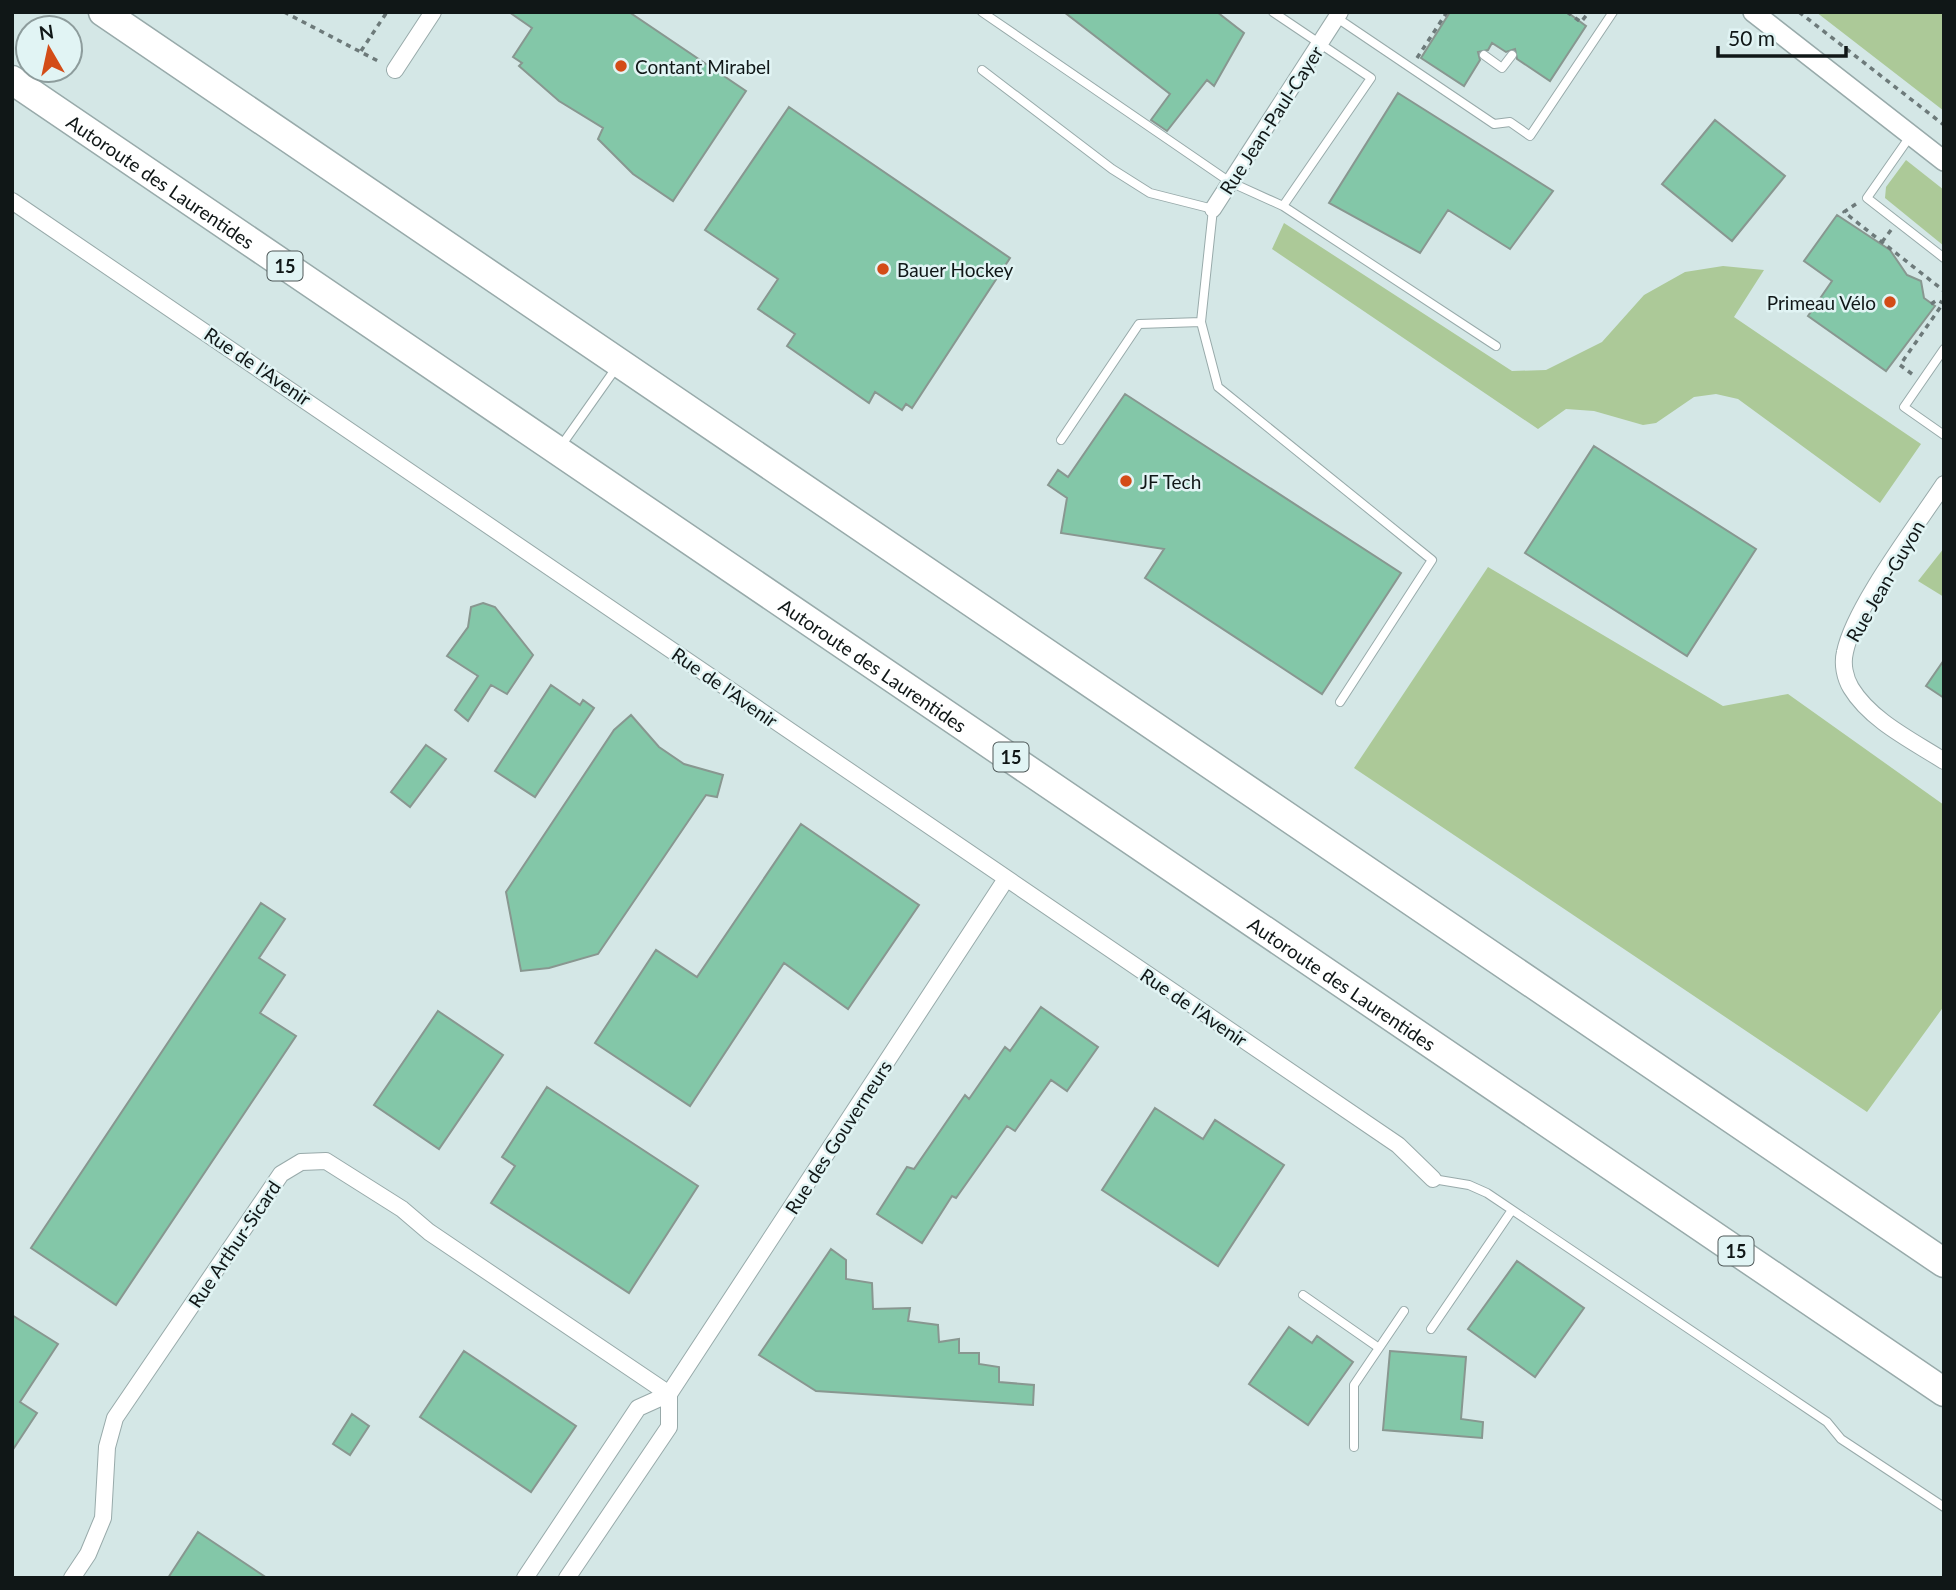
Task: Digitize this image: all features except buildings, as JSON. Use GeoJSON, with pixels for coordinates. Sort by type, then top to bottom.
{"type":"FeatureCollection","features":[{"type":"Feature","properties":{"kind":"highway"},"geometry":{"type":"LineString","coordinates":[[103,12],[1944,1263]]}},
{"type":"Feature","properties":{"kind":"highway","name":"Autoroute des Laurentides"},"geometry":{"type":"LineString","coordinates":[[12,80],[1944,1392]]}},
{"type":"Feature","properties":{"kind":"street"},"geometry":{"type":"LineString","coordinates":[[395,70],[433,12]]}},
{"type":"Feature","properties":{"kind":"street"},"geometry":{"type":"LineString","coordinates":[[1753,12],[1944,160]]}},
{"type":"Feature","properties":{"kind":"street","name":"Rue Jean-Paul-Cayer"},"geometry":{"type":"LineString","coordinates":[[1213,209],[1339,15]]}},
{"type":"Feature","properties":{"kind":"street","name":"Rue de l'Avenir"},"geometry":{"type":"LineString","coordinates":[[12,201],[298,393],[1398,1145],[1433,1179]]}},
{"type":"Feature","properties":{"kind":"street","name":"Rue Jean-Guyon"},"geometry":{"type":"LineString","coordinates":[[1944,485],[1865,608],[1849,639],[1844,659],[1848,682],[1866,706],[1944,761]]}},
{"type":"Feature","properties":{"kind":"street","name":"Rue des Gouverneurs"},"geometry":{"type":"LineString","coordinates":[[669,1394],[1006,879]]}},
{"type":"Feature","properties":{"kind":"street","name":"Rue Arthur-Sicard"},"geometry":{"type":"LineString","coordinates":[[72,1578],[88,1554],[103,1518],[107,1447],[116,1418],[281,1174],[301,1162],[326,1161],[402,1209],[429,1232],[669,1394]]}},
{"type":"Feature","properties":{"kind":"street"},"geometry":{"type":"LineString","coordinates":[[525,1578],[638,1408],[669,1394],[669,1427],[567,1578]]}},
{"type":"Feature","properties":{"kind":"lane"},"geometry":{"type":"LineString","coordinates":[[982,12],[1230,183],[1283,206],[1496,346]]}},
{"type":"Feature","properties":{"kind":"lane"},"geometry":{"type":"LineString","coordinates":[[1273,12],[1371,78],[1283,206]]}},
{"type":"Feature","properties":{"kind":"lane"},"geometry":{"type":"LineString","coordinates":[[1339,15],[1494,124],[1510,122],[1530,136],[1613,12]]}},
{"type":"Feature","properties":{"kind":"lane"},"geometry":{"type":"LineString","coordinates":[[1484,55],[1502,68],[1512,55]]}},
{"type":"Feature","properties":{"kind":"lane","name":"Rue Jean-Paul-Cayer"},"geometry":{"type":"LineString","coordinates":[[982,70],[1112,169],[1150,193],[1213,209]]}},
{"type":"Feature","properties":{"kind":"lane"},"geometry":{"type":"LineString","coordinates":[[1911,135],[1867,198],[1944,258]]}},
{"type":"Feature","properties":{"kind":"lane"},"geometry":{"type":"LineString","coordinates":[[1213,209],[1201,322],[1219,387],[1432,559],[1340,702]]}},
{"type":"Feature","properties":{"kind":"lane"},"geometry":{"type":"LineString","coordinates":[[1061,440],[1139,324],[1201,322]]}},
{"type":"Feature","properties":{"kind":"lane"},"geometry":{"type":"LineString","coordinates":[[1944,349],[1904,407],[1944,435]]}},
{"type":"Feature","properties":{"kind":"lane"},"geometry":{"type":"LineString","coordinates":[[558,451],[620,363]]}},
{"type":"Feature","properties":{"kind":"lane"},"geometry":{"type":"LineString","coordinates":[[1433,1179],[1478,1188],[1827,1422],[1841,1438],[1944,1507]]}},
{"type":"Feature","properties":{"kind":"lane"},"geometry":{"type":"LineString","coordinates":[[1430,1328],[1512,1210]]}},
{"type":"Feature","properties":{"kind":"lane"},"geometry":{"type":"LineString","coordinates":[[1303,1296],[1379,1348]]}},
{"type":"Feature","properties":{"kind":"lane"},"geometry":{"type":"LineString","coordinates":[[1354,1447],[1354,1385],[1404,1311]]}},
{"type":"Feature","properties":{"kind":"path"},"geometry":{"type":"LineString","coordinates":[[284,12],[395,70]]}},
{"type":"Feature","properties":{"kind":"path"},"geometry":{"type":"LineString","coordinates":[[360,52],[387,12]]}},
{"type":"Feature","properties":{"kind":"path"},"geometry":{"type":"LineString","coordinates":[[1416,60],[1447,12]]}},
{"type":"Feature","properties":{"kind":"path"},"geometry":{"type":"LineString","coordinates":[[1567,12],[1581,22],[1590,12]]}},
{"type":"Feature","properties":{"kind":"path"},"geometry":{"type":"LineString","coordinates":[[1799,12],[1944,125]]}},
{"type":"Feature","properties":{"kind":"path"},"geometry":{"type":"LineString","coordinates":[[1844,212],[1943,290],[1931,304]]}},
{"type":"Feature","properties":{"kind":"path"},"geometry":{"type":"LineString","coordinates":[[1900,365],[1944,303],[1937,300]]}},
{"type":"Feature","properties":{"kind":"path"},"geometry":{"type":"LineString","coordinates":[[1894,360],[1913,374]]}},
{"type":"Feature","properties":{"kind":"green space"},"geometry":{"type":"Polygon","coordinates":[[[1816,12],[1944,12],[1944,111],[1816,12]]]}},
{"type":"Feature","properties":{"kind":"green space"},"geometry":{"type":"Polygon","coordinates":[[[1906,160],[1944,190],[1944,246],[1885,198],[1886,187],[1906,160]]]}},
{"type":"Feature","properties":{"kind":"green space"},"geometry":{"type":"Polygon","coordinates":[[[1284,223],[1512,371],[1546,370],[1602,342],[1644,295],[1685,272],[1723,266],[1764,270],[1734,317],[1921,444],[1880,503],[1738,399],[1716,394],[1694,397],[1656,423],[1643,425],[1594,411],[1566,409],[1538,429],[1272,249],[1284,223]]]}},
{"type":"Feature","properties":{"kind":"green space"},"geometry":{"type":"Polygon","coordinates":[[[1944,548],[1944,597],[1918,581],[1944,548]]]}},
{"type":"Feature","properties":{"kind":"green space"},"geometry":{"type":"Polygon","coordinates":[[[1488,567],[1723,706],[1788,694],[1944,805],[1944,1006],[1867,1112],[1354,768],[1488,567]]]}},
{"type":"Feature","properties":{"kind":"place","name":"Contant Mirabel"},"geometry":{"type":"Point","coordinates":[621,66]}},
{"type":"Feature","properties":{"kind":"place","name":"Bauer Hockey"},"geometry":{"type":"Point","coordinates":[883,269]}},
{"type":"Feature","properties":{"kind":"place","name":"Primeau Vélo"},"geometry":{"type":"Point","coordinates":[1890,302]}},
{"type":"Feature","properties":{"kind":"place","name":"JF Tech"},"geometry":{"type":"Point","coordinates":[1126,481]}}]}
